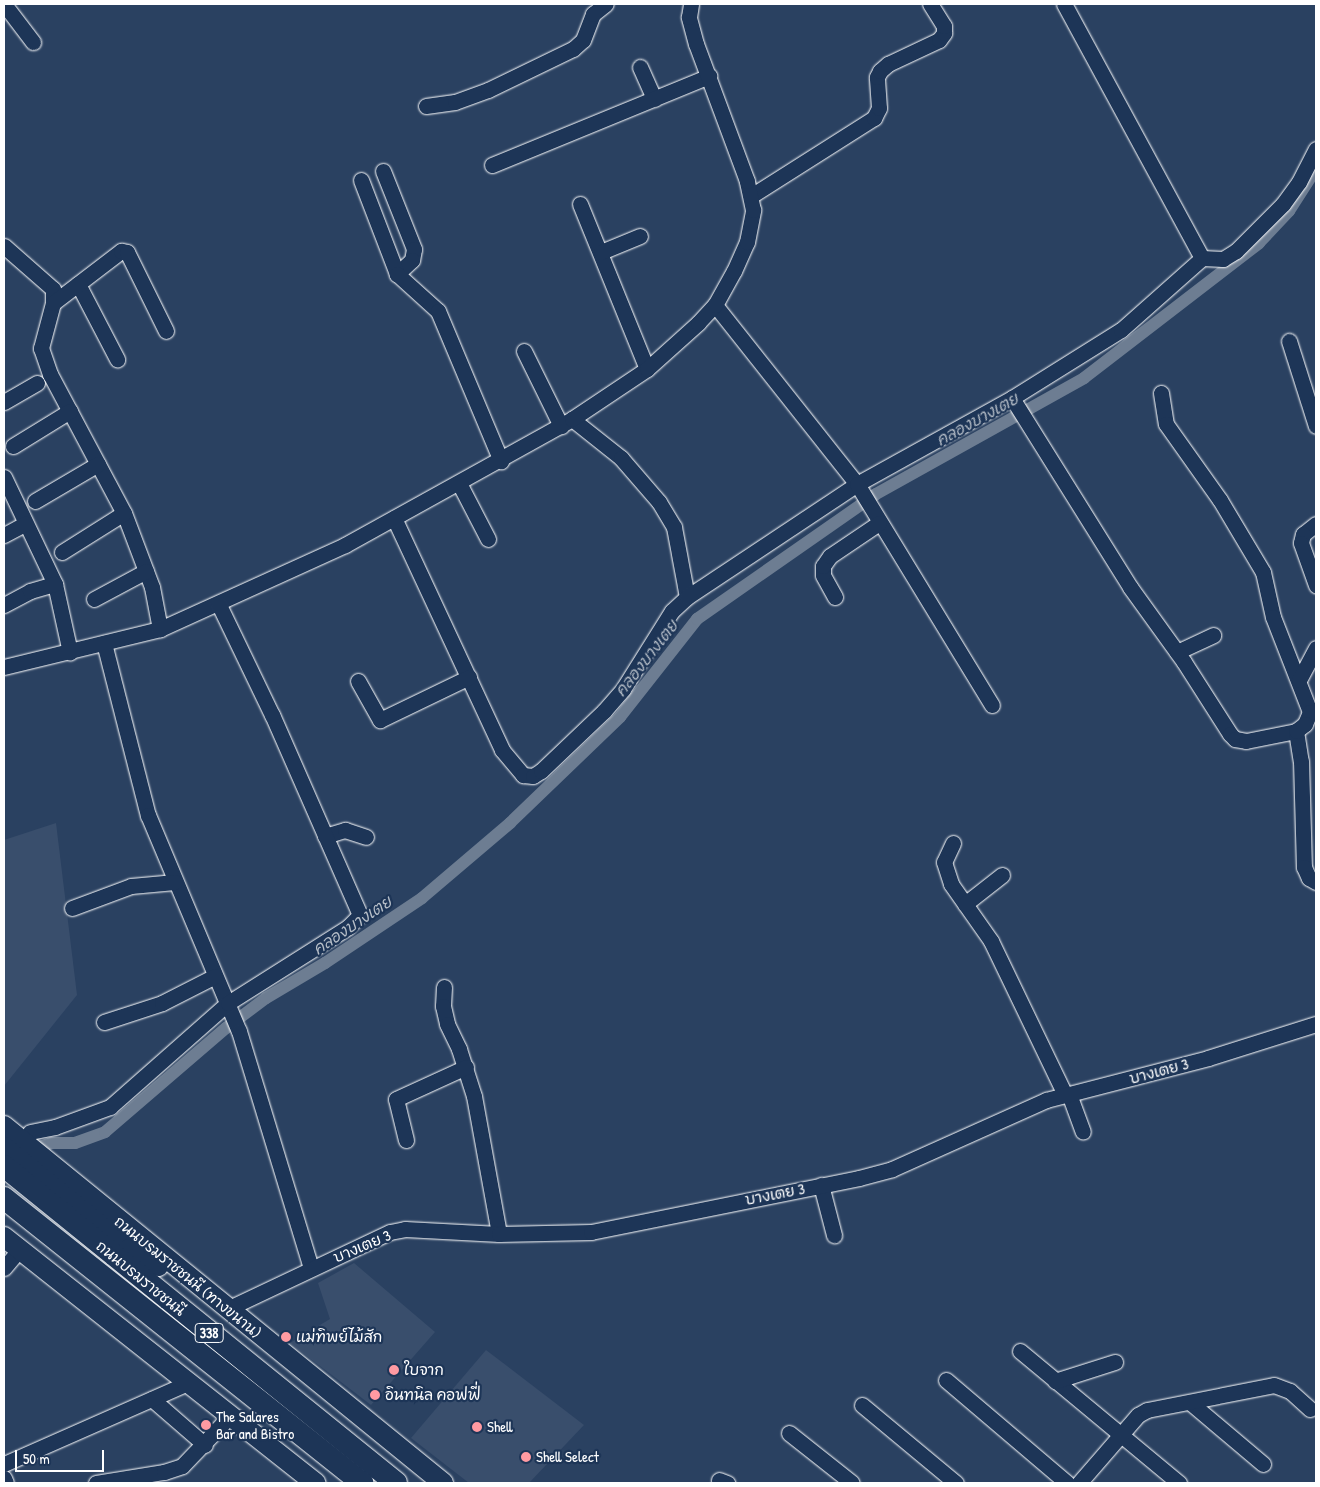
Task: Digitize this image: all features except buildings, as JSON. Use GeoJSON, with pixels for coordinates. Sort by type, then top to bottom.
{"type":"FeatureCollection","features":[{"type":"Feature","properties":{"kind":"highway","name":"ถนนบรมราชชนนี"},"geometry":{"type":"LineString","coordinates":[[4,1166],[34,1172],[396,1483]]}},
{"type":"Feature","properties":{"kind":"highway","name":"ถนนบรมราชชนนี"},"geometry":{"type":"LineString","coordinates":[[4,1198],[362,1483]]}},
{"type":"Feature","properties":{"kind":"main road","name":"ถนนบรมราชชนนี (ทางขนาน)"},"geometry":{"type":"LineString","coordinates":[[5,1135],[34,1172],[129,1248],[222,1304],[442,1483]]}},
{"type":"Feature","properties":{"kind":"main road"},"geometry":{"type":"LineString","coordinates":[[4,1223],[134,1329],[193,1387]]}},
{"type":"Feature","properties":{"kind":"main road"},"geometry":{"type":"LineString","coordinates":[[4,1237],[315,1483]]}},
{"type":"Feature","properties":{"kind":"street"},"geometry":{"type":"LineString","coordinates":[[4,4],[33,42]]}},
{"type":"Feature","properties":{"kind":"street"},"geometry":{"type":"LineString","coordinates":[[426,106],[455,102],[480,93],[573,49],[583,40],[593,14],[606,4]]}},
{"type":"Feature","properties":{"kind":"street"},"geometry":{"type":"LineString","coordinates":[[4,667],[48,654],[70,652],[160,629],[345,545],[501,461],[566,423],[646,369],[715,305],[747,242],[753,210],[751,196],[694,35],[689,17],[691,4]]}},
{"type":"Feature","properties":{"kind":"street"},"geometry":{"type":"LineString","coordinates":[[751,196],[874,118],[879,108],[877,77],[880,72],[888,64],[939,40],[944,33],[944,26],[930,4]]}},
{"type":"Feature","properties":{"kind":"street"},"geometry":{"type":"LineString","coordinates":[[1064,4],[1202,258]]}},
{"type":"Feature","properties":{"kind":"street"},"geometry":{"type":"LineString","coordinates":[[640,68],[654,99]]}},
{"type":"Feature","properties":{"kind":"street"},"geometry":{"type":"LineString","coordinates":[[492,165],[709,76]]}},
{"type":"Feature","properties":{"kind":"street"},"geometry":{"type":"LineString","coordinates":[[394,518],[502,750],[518,772],[533,776],[623,689],[668,617],[687,597],[859,488],[1014,401],[1121,330],[1202,258],[1223,259],[1236,251],[1283,204],[1299,182],[1316,149]]}},
{"type":"Feature","properties":{"kind":"street"},"geometry":{"type":"LineString","coordinates":[[383,171],[414,249],[412,260],[397,274]]}},
{"type":"Feature","properties":{"kind":"street"},"geometry":{"type":"LineString","coordinates":[[360,180],[397,274],[438,311],[501,461]]}},
{"type":"Feature","properties":{"kind":"street"},"geometry":{"type":"LineString","coordinates":[[580,204],[601,252],[646,369]]}},
{"type":"Feature","properties":{"kind":"street"},"geometry":{"type":"LineString","coordinates":[[601,252],[640,236]]}},
{"type":"Feature","properties":{"kind":"street"},"geometry":{"type":"LineString","coordinates":[[4,246],[46,280],[53,289],[53,303],[41,348],[50,374],[124,513],[146,571],[160,629]]}},
{"type":"Feature","properties":{"kind":"street"},"geometry":{"type":"LineString","coordinates":[[53,303],[121,251],[127,252],[166,331]]}},
{"type":"Feature","properties":{"kind":"street"},"geometry":{"type":"LineString","coordinates":[[78,284],[117,360]]}},
{"type":"Feature","properties":{"kind":"street"},"geometry":{"type":"LineString","coordinates":[[715,305],[859,488],[992,705]]}},
{"type":"Feature","properties":{"kind":"street"},"geometry":{"type":"LineString","coordinates":[[1289,341],[1316,426]]}},
{"type":"Feature","properties":{"kind":"street"},"geometry":{"type":"LineString","coordinates":[[524,351],[566,423],[621,458],[659,502],[674,527],[687,597]]}},
{"type":"Feature","properties":{"kind":"street"},"geometry":{"type":"LineString","coordinates":[[4,402],[37,383]]}},
{"type":"Feature","properties":{"kind":"street"},"geometry":{"type":"LineString","coordinates":[[1014,401],[1130,587],[1177,652],[1235,739],[1246,741],[1296,732],[1305,724],[1310,712],[1273,617],[1263,572],[1220,500],[1166,424],[1161,393]]}},
{"type":"Feature","properties":{"kind":"street"},"geometry":{"type":"LineString","coordinates":[[13,446],[70,411]]}},
{"type":"Feature","properties":{"kind":"street"},"geometry":{"type":"LineString","coordinates":[[35,501],[98,464]]}},
{"type":"Feature","properties":{"kind":"street"},"geometry":{"type":"LineString","coordinates":[[4,477],[55,584],[70,652]]}},
{"type":"Feature","properties":{"kind":"street"},"geometry":{"type":"LineString","coordinates":[[459,483],[488,539]]}},
{"type":"Feature","properties":{"kind":"street"},"geometry":{"type":"LineString","coordinates":[[62,552],[124,513]]}},
{"type":"Feature","properties":{"kind":"street"},"geometry":{"type":"LineString","coordinates":[[835,597],[823,575],[823,566],[830,556],[879,523]]}},
{"type":"Feature","properties":{"kind":"street"},"geometry":{"type":"LineString","coordinates":[[4,535],[26,524]]}},
{"type":"Feature","properties":{"kind":"street"},"geometry":{"type":"LineString","coordinates":[[1316,524],[1303,534],[1301,543],[1316,585]]}},
{"type":"Feature","properties":{"kind":"street"},"geometry":{"type":"LineString","coordinates":[[94,599],[146,571]]}},
{"type":"Feature","properties":{"kind":"street"},"geometry":{"type":"LineString","coordinates":[[4,605],[30,591],[55,584]]}},
{"type":"Feature","properties":{"kind":"street"},"geometry":{"type":"LineString","coordinates":[[30,1132],[55,1127],[110,1107],[229,1007],[348,927],[360,915],[272,715],[218,603]]}},
{"type":"Feature","properties":{"kind":"street"},"geometry":{"type":"LineString","coordinates":[[1177,652],[1213,635]]}},
{"type":"Feature","properties":{"kind":"street"},"geometry":{"type":"LineString","coordinates":[[104,643],[148,815],[239,1030],[311,1268]]}},
{"type":"Feature","properties":{"kind":"street"},"geometry":{"type":"LineString","coordinates":[[1299,680],[1316,648]]}},
{"type":"Feature","properties":{"kind":"street"},"geometry":{"type":"LineString","coordinates":[[358,681],[380,720],[469,677]]}},
{"type":"Feature","properties":{"kind":"street"},"geometry":{"type":"LineString","coordinates":[[1296,732],[1301,761],[1304,867],[1309,878],[1316,882]]}},
{"type":"Feature","properties":{"kind":"street"},"geometry":{"type":"LineString","coordinates":[[325,836],[345,830],[366,837]]}},
{"type":"Feature","properties":{"kind":"street"},"geometry":{"type":"LineString","coordinates":[[952,843],[944,862],[945,871],[991,941],[1067,1095],[1083,1132]]}},
{"type":"Feature","properties":{"kind":"street"},"geometry":{"type":"LineString","coordinates":[[965,904],[1002,875]]}},
{"type":"Feature","properties":{"kind":"street"},"geometry":{"type":"LineString","coordinates":[[72,908],[121,888],[175,882]]}},
{"type":"Feature","properties":{"kind":"street"},"geometry":{"type":"LineString","coordinates":[[104,1022],[162,1004],[215,976]]}},
{"type":"Feature","properties":{"kind":"street"},"geometry":{"type":"LineString","coordinates":[[444,987],[442,1006],[447,1024],[466,1067],[474,1096],[499,1234]]}},
{"type":"Feature","properties":{"kind":"street","name":"บางเตย 3"},"geometry":{"type":"LineString","coordinates":[[222,1304],[311,1268],[378,1237],[405,1230],[499,1234],[591,1232],[892,1169],[1022,1110],[1067,1095],[1208,1058],[1316,1024]]}},
{"type":"Feature","properties":{"kind":"street"},"geometry":{"type":"LineString","coordinates":[[406,1140],[396,1099],[466,1067]]}},
{"type":"Feature","properties":{"kind":"street"},"geometry":{"type":"LineString","coordinates":[[821,1185],[834,1235]]}},
{"type":"Feature","properties":{"kind":"street"},"geometry":{"type":"LineString","coordinates":[[4,1268],[20,1250]]}},
{"type":"Feature","properties":{"kind":"street"},"geometry":{"type":"LineString","coordinates":[[1020,1351],[1179,1483]]}},
{"type":"Feature","properties":{"kind":"street"},"geometry":{"type":"LineString","coordinates":[[1055,1381],[1115,1362]]}},
{"type":"Feature","properties":{"kind":"street"},"geometry":{"type":"LineString","coordinates":[[946,1380],[1067,1483]]}},
{"type":"Feature","properties":{"kind":"street"},"geometry":{"type":"LineString","coordinates":[[1079,1483],[1121,1435],[1147,1410],[1192,1404],[1274,1385],[1290,1391],[1310,1408]]}},
{"type":"Feature","properties":{"kind":"street"},"geometry":{"type":"LineString","coordinates":[[4,1464],[152,1399],[193,1387]]}},
{"type":"Feature","properties":{"kind":"street"},"geometry":{"type":"LineString","coordinates":[[152,1399],[205,1445]]}},
{"type":"Feature","properties":{"kind":"street"},"geometry":{"type":"LineString","coordinates":[[1192,1404],[1263,1464]]}},
{"type":"Feature","properties":{"kind":"street"},"geometry":{"type":"LineString","coordinates":[[862,1405],[956,1483]]}},
{"type":"Feature","properties":{"kind":"street"},"geometry":{"type":"LineString","coordinates":[[96,1483],[174,1470],[192,1459],[230,1416]]}},
{"type":"Feature","properties":{"kind":"street"},"geometry":{"type":"LineString","coordinates":[[789,1433],[852,1483]]}},
{"type":"Feature","properties":{"kind":"street"},"geometry":{"type":"LineString","coordinates":[[4,1478],[6,1483]]}},
{"type":"Feature","properties":{"kind":"shaded area"},"geometry":{"type":"Polygon","coordinates":[[[56,823],[77,995],[4,1086],[4,840],[56,823]]]}},
{"type":"Feature","properties":{"kind":"shaded area"},"geometry":{"type":"Polygon","coordinates":[[[354,1263],[435,1332],[371,1405],[290,1343],[330,1319],[318,1283],[354,1263]]]}},
{"type":"Feature","properties":{"kind":"shaded area"},"geometry":{"type":"Polygon","coordinates":[[[486,1350],[584,1425],[529,1483],[469,1483],[411,1438],[486,1350]]]}},
{"type":"Feature","properties":{"kind":"waterway","name":"คลองบางเตย"},"geometry":{"type":"LineString","coordinates":[[27,1151],[52,1143],[75,1143],[105,1132],[226,1028],[266,998],[325,963],[422,898],[510,823],[620,717],[697,619],[876,494],[1084,378],[1259,243],[1289,211],[1316,169]]}},
{"type":"Feature","properties":{"kind":"place","name":"แม่ทิพย์ไม้สัก"},"geometry":{"type":"Point","coordinates":[286,1337]}},
{"type":"Feature","properties":{"kind":"place","name":"ใบจาก"},"geometry":{"type":"Point","coordinates":[394,1370]}},
{"type":"Feature","properties":{"kind":"place","name":"อินทนิล คอฟฟี่"},"geometry":{"type":"Point","coordinates":[375,1395]}},
{"type":"Feature","properties":{"kind":"place","name":"The Salares Bar and Bistro"},"geometry":{"type":"Point","coordinates":[206,1425]}},
{"type":"Feature","properties":{"kind":"place","name":"Shell"},"geometry":{"type":"Point","coordinates":[477,1427]}},
{"type":"Feature","properties":{"kind":"place","name":"Shell Select"},"geometry":{"type":"Point","coordinates":[526,1457]}}]}
